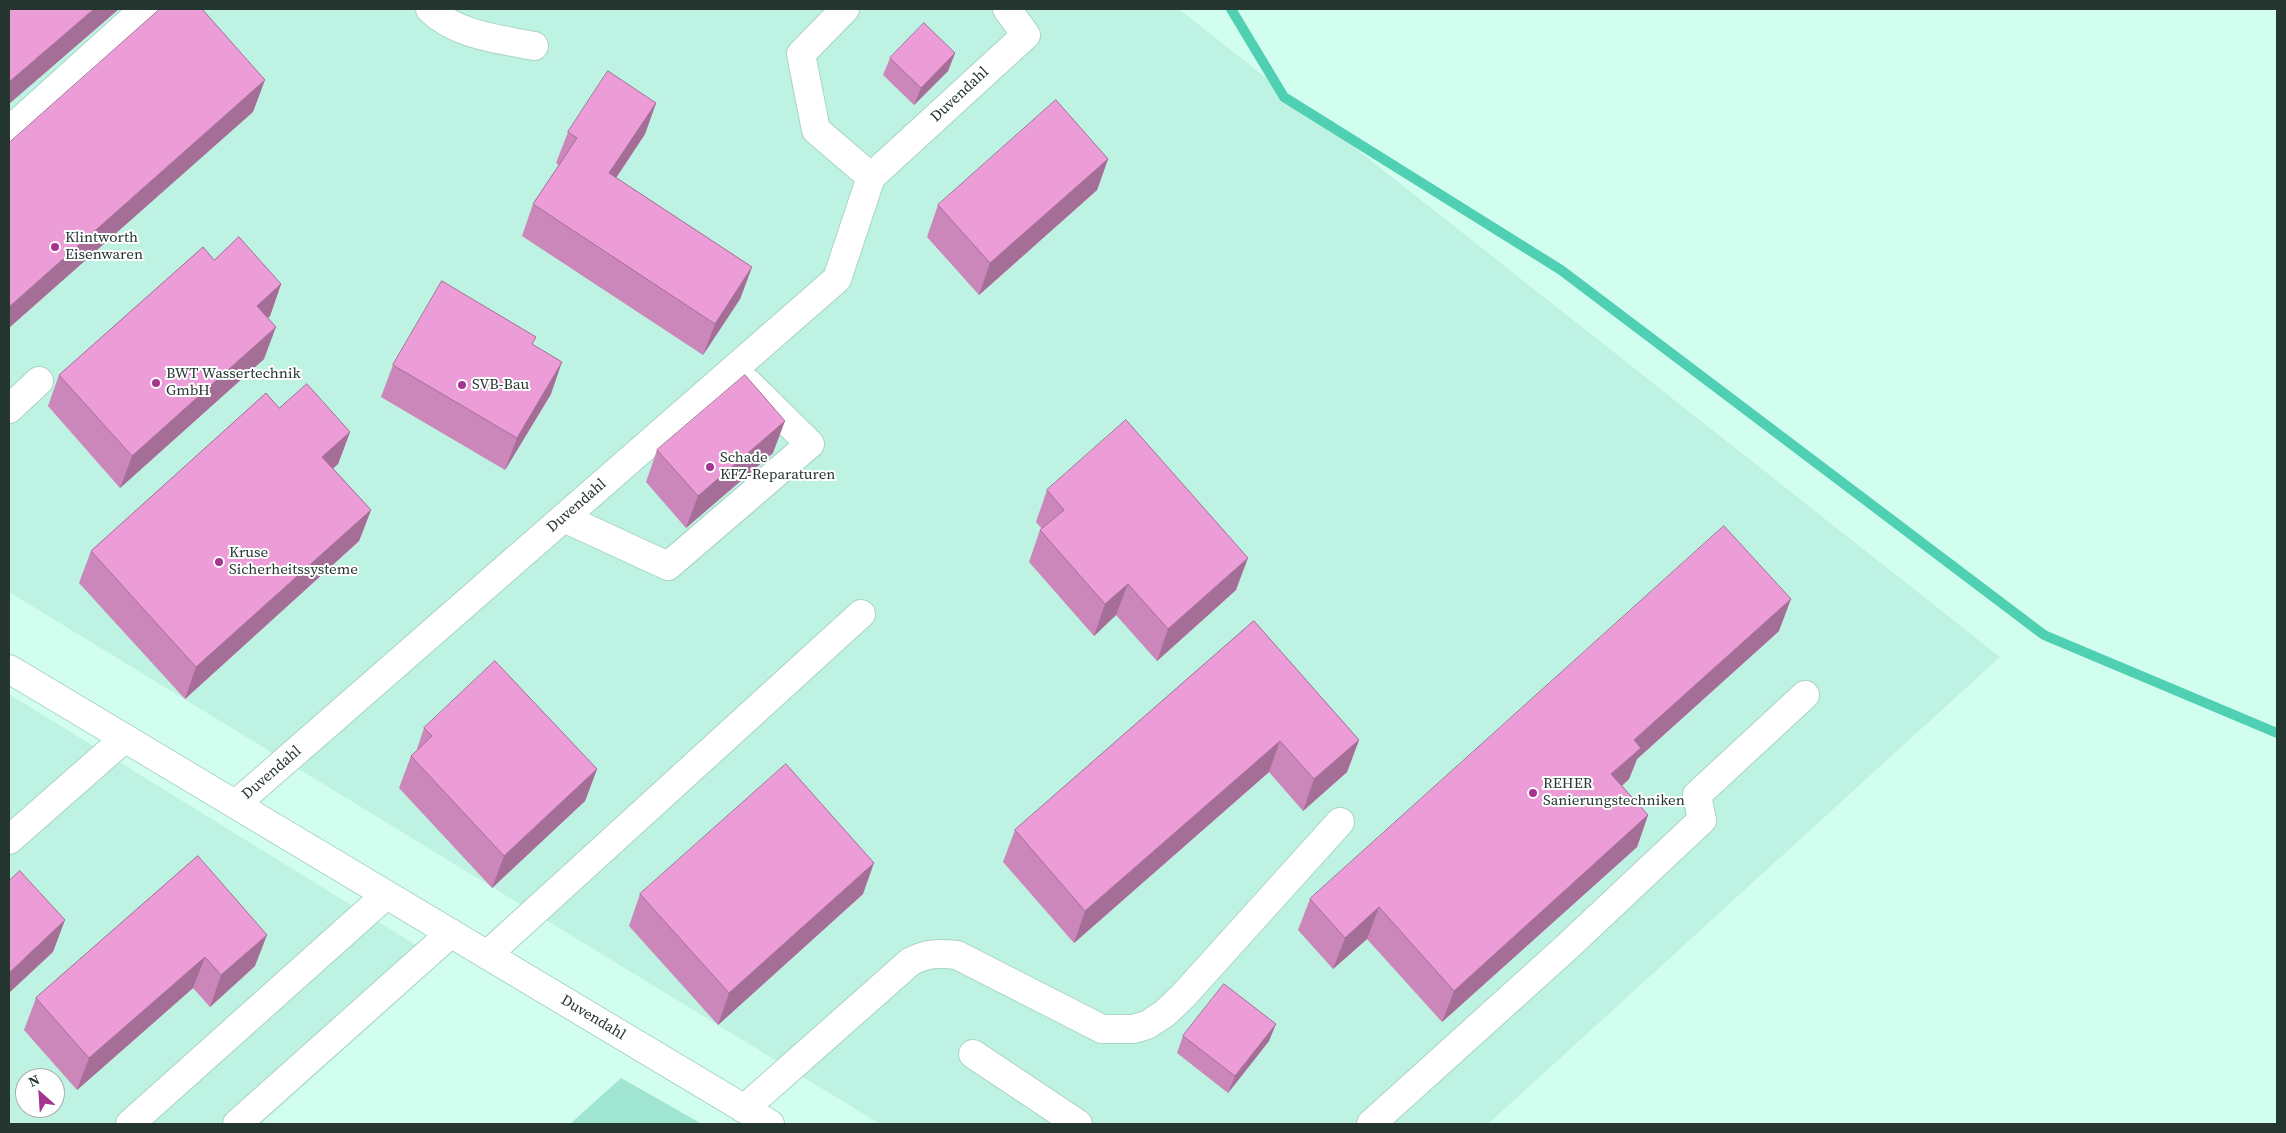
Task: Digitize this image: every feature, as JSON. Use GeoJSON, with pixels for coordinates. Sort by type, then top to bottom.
{"type":"FeatureCollection","features":[{"type":"Feature","properties":{"kind":"street"},"geometry":{"type":"LineString","coordinates":[[9,131],[144,9]]}},
{"type":"Feature","properties":{"kind":"street"},"geometry":{"type":"LineString","coordinates":[[430,9],[435,14],[461,28],[485,36],[534,46]]}},
{"type":"Feature","properties":{"kind":"street"},"geometry":{"type":"LineString","coordinates":[[845,9],[801,54],[816,130],[871,177]]}},
{"type":"Feature","properties":{"kind":"street","name":"Duvendahl"},"geometry":{"type":"LineString","coordinates":[[236,804],[838,280],[871,177],[1026,35],[1008,9]]}},
{"type":"Feature","properties":{"kind":"street"},"geometry":{"type":"LineString","coordinates":[[564,518],[668,566],[810,444],[735,369]]}},
{"type":"Feature","properties":{"kind":"street"},"geometry":{"type":"LineString","coordinates":[[9,409],[39,381]]}},
{"type":"Feature","properties":{"kind":"street"},"geometry":{"type":"LineString","coordinates":[[487,955],[861,614]]}},
{"type":"Feature","properties":{"kind":"street","name":"Duvendahl"},"geometry":{"type":"LineString","coordinates":[[9,668],[770,1124]]}},
{"type":"Feature","properties":{"kind":"street"},"geometry":{"type":"LineString","coordinates":[[1371,1124],[1567,947],[1702,820],[1697,795],[1805,695]]}},
{"type":"Feature","properties":{"kind":"street"},"geometry":{"type":"LineString","coordinates":[[9,840],[125,738]]}},
{"type":"Feature","properties":{"kind":"street"},"geometry":{"type":"LineString","coordinates":[[744,1109],[910,962],[921,956],[936,953],[957,956],[1102,1028],[1133,1029],[1147,1024],[1164,1014],[1183,996],[1340,822]]}},
{"type":"Feature","properties":{"kind":"street"},"geometry":{"type":"LineString","coordinates":[[130,1124],[386,895]]}},
{"type":"Feature","properties":{"kind":"street"},"geometry":{"type":"LineString","coordinates":[[237,1124],[451,933]]}},
{"type":"Feature","properties":{"kind":"street"},"geometry":{"type":"LineString","coordinates":[[972,1054],[1078,1124]]}},
{"type":"Feature","properties":{"kind":"shaded area"},"geometry":{"type":"Polygon","coordinates":[[[9,9],[1179,9],[2000,657],[1488,1124],[880,1124],[9,592],[9,9]]]}},
{"type":"Feature","properties":{"kind":"shaded area"},"geometry":{"type":"Polygon","coordinates":[[[9,694],[442,961],[261,1124],[9,1124],[9,694]]]}},
{"type":"Feature","properties":{"kind":"shaded area"},"geometry":{"type":"Polygon","coordinates":[[[621,1078],[702,1124],[570,1124],[621,1078]]]}},
{"type":"Feature","properties":{"kind":"building"},"geometry":{"type":"Polygon","coordinates":[[[9,9],[94,9],[9,82],[9,9]]]}},
{"type":"Feature","properties":{"kind":"building","name":"Klintworth Eisenwaren"},"geometry":{"type":"Polygon","coordinates":[[[160,9],[202,9],[265,80],[9,307],[9,143],[160,9]]]}},
{"type":"Feature","properties":{"kind":"building"},"geometry":{"type":"Polygon","coordinates":[[[924,23],[955,53],[921,88],[890,58],[924,23]]]}},
{"type":"Feature","properties":{"kind":"building"},"geometry":{"type":"Polygon","coordinates":[[[608,71],[656,103],[609,173],[752,267],[715,324],[533,204],[577,138],[568,132],[608,71]]]}},
{"type":"Feature","properties":{"kind":"building"},"geometry":{"type":"Polygon","coordinates":[[[1056,100],[1108,159],[990,263],[938,205],[1056,100]]]}},
{"type":"Feature","properties":{"kind":"building","name":"BWT Wassertechnik GmbH"},"geometry":{"type":"Polygon","coordinates":[[[239,237],[281,284],[257,306],[276,327],[132,456],[59,375],[203,247],[214,260],[239,237]]]}},
{"type":"Feature","properties":{"kind":"building","name":"SVB-Bau"},"geometry":{"type":"Polygon","coordinates":[[[442,281],[536,337],[532,344],[562,362],[517,438],[393,365],[442,281]]]}},
{"type":"Feature","properties":{"kind":"building"},"geometry":{"type":"Polygon","coordinates":[[[745,375],[785,421],[698,496],[657,450],[745,375]]]}},
{"type":"Feature","properties":{"kind":"building","name":"Kruse Sicherheitssysteme"},"geometry":{"type":"Polygon","coordinates":[[[307,384],[350,432],[322,457],[371,510],[196,667],[91,551],[266,393],[279,408],[307,384]]]}},
{"type":"Feature","properties":{"kind":"building"},"geometry":{"type":"Polygon","coordinates":[[[1126,420],[1248,558],[1168,629],[1128,584],[1105,604],[1040,530],[1064,510],[1047,490],[1126,420]]]}},
{"type":"Feature","properties":{"kind":"building","name":"REHER Sanierungstechniken"},"geometry":{"type":"Polygon","coordinates":[[[1724,526],[1791,599],[1634,740],[1641,748],[1611,774],[1648,815],[1454,991],[1379,907],[1345,938],[1310,899],[1724,526]]]}},
{"type":"Feature","properties":{"kind":"building"},"geometry":{"type":"Polygon","coordinates":[[[1254,621],[1359,740],[1314,779],[1280,741],[1085,911],[1015,830],[1254,621]]]}},
{"type":"Feature","properties":{"kind":"building"},"geometry":{"type":"Polygon","coordinates":[[[495,661],[597,769],[504,856],[411,756],[432,736],[424,728],[495,661]]]}},
{"type":"Feature","properties":{"kind":"building"},"geometry":{"type":"Polygon","coordinates":[[[786,764],[874,863],[729,993],[640,894],[786,764]]]}},
{"type":"Feature","properties":{"kind":"building"},"geometry":{"type":"Polygon","coordinates":[[[198,856],[267,935],[221,975],[205,957],[89,1058],[36,998],[198,856]]]}},
{"type":"Feature","properties":{"kind":"building"},"geometry":{"type":"Polygon","coordinates":[[[20,871],[65,920],[9,973],[9,881],[20,871]]]}},
{"type":"Feature","properties":{"kind":"building"},"geometry":{"type":"Polygon","coordinates":[[[1224,984],[1276,1024],[1235,1076],[1183,1036],[1224,984]]]}},
{"type":"Feature","properties":{"kind":"waterway"},"geometry":{"type":"LineString","coordinates":[[1231,9],[1284,97],[1561,270],[2044,635],[2277,733]]}},
{"type":"Feature","properties":{"kind":"place","name":"Klintworth Eisenwaren"},"geometry":{"type":"Point","coordinates":[55,247]}},
{"type":"Feature","properties":{"kind":"place","name":"BWT Wassertechnik GmbH"},"geometry":{"type":"Point","coordinates":[156,383]}},
{"type":"Feature","properties":{"kind":"place","name":"SVB-Bau"},"geometry":{"type":"Point","coordinates":[462,385]}},
{"type":"Feature","properties":{"kind":"place","name":"Schade KFZ-Reparaturen"},"geometry":{"type":"Point","coordinates":[710,467]}},
{"type":"Feature","properties":{"kind":"place","name":"Kruse Sicherheitssysteme"},"geometry":{"type":"Point","coordinates":[219,562]}},
{"type":"Feature","properties":{"kind":"place","name":"REHER Sanierungstechniken"},"geometry":{"type":"Point","coordinates":[1533,793]}}]}
